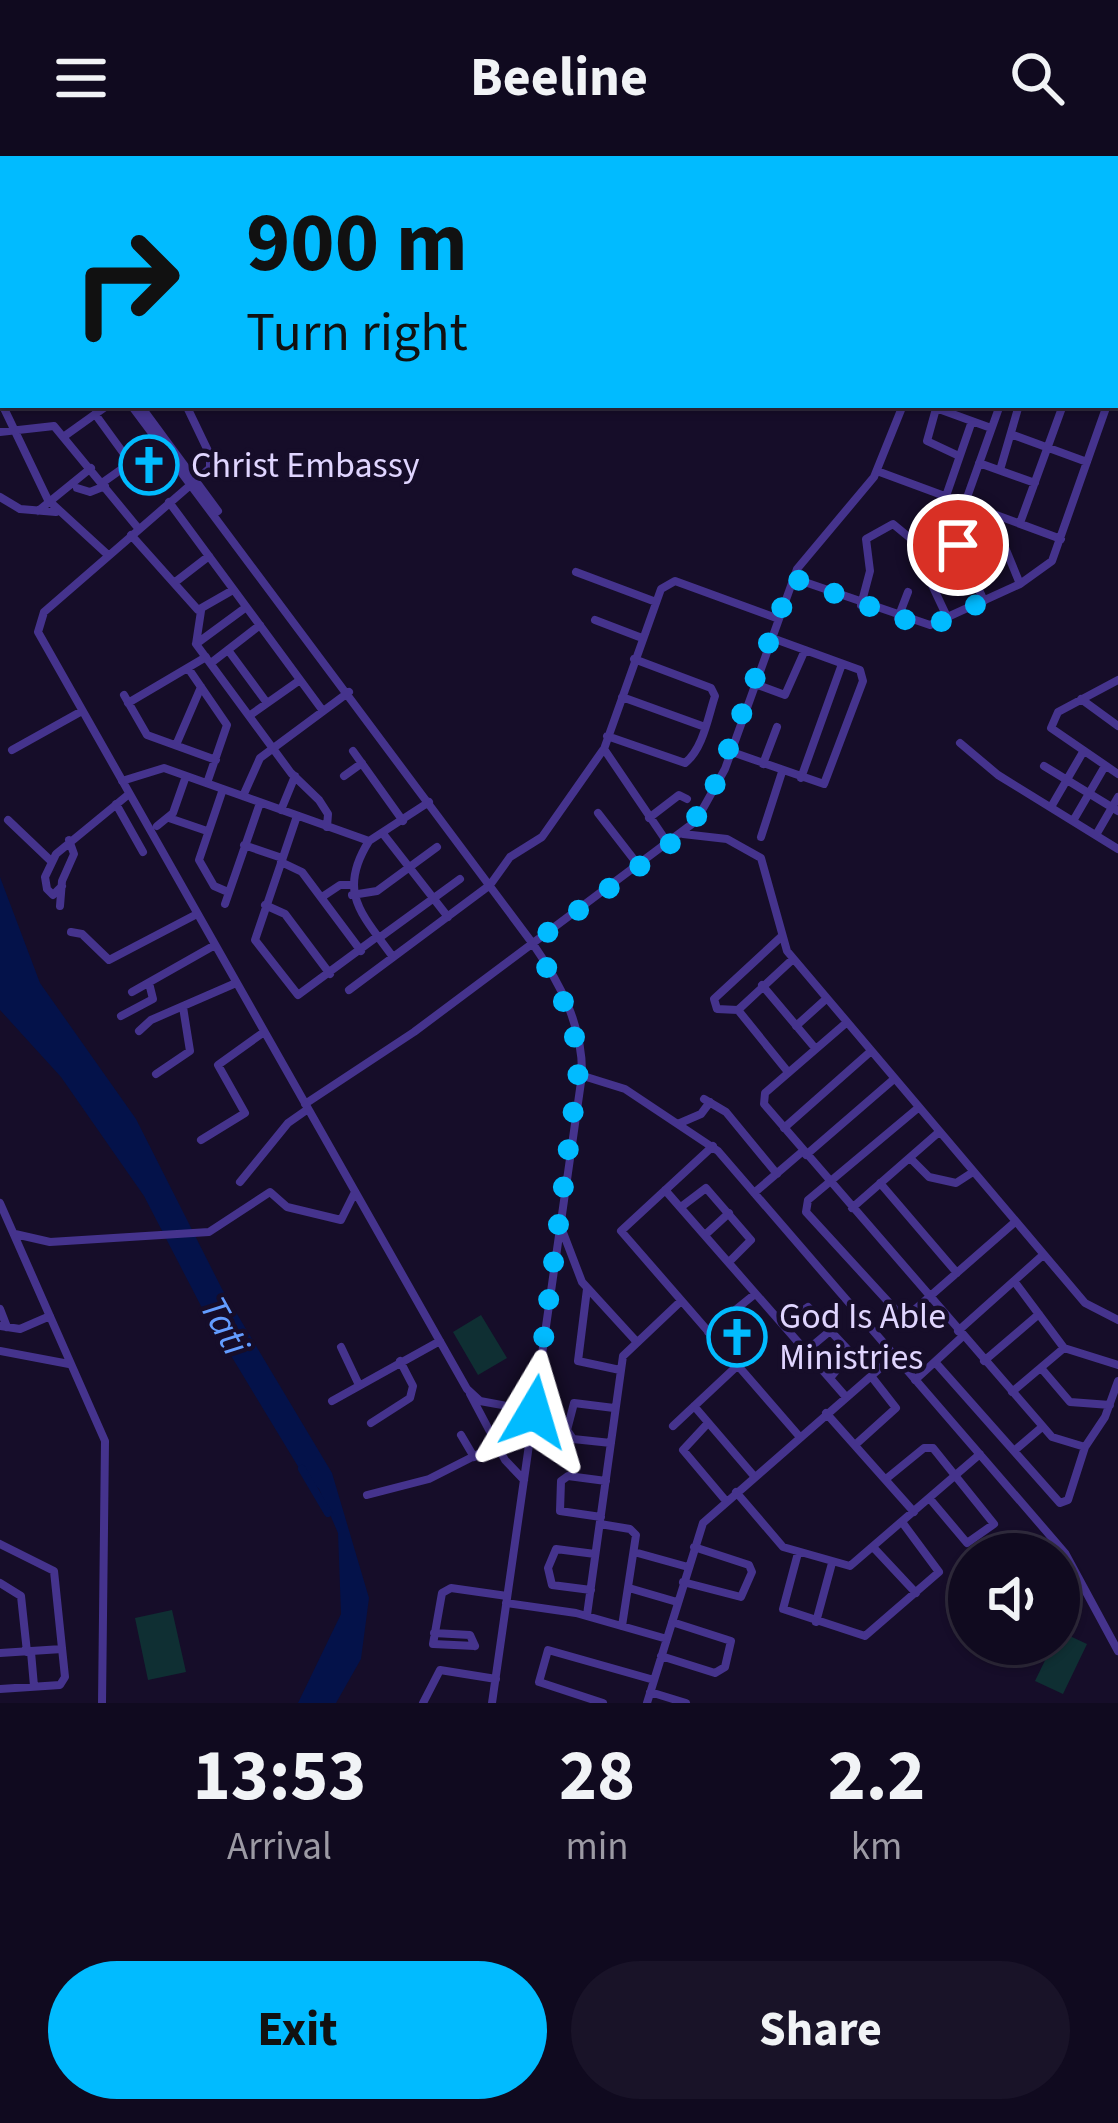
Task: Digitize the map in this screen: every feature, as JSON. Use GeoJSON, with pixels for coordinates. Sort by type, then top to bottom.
{"type":"FeatureCollection","features":[{"type":"Feature","properties":{"kind":"street"},"geometry":{"type":"LineString","coordinates":[[4,408],[48,500],[108,554]]}},
{"type":"Feature","properties":{"kind":"street"},"geometry":{"type":"LineString","coordinates":[[77,488],[90,492],[128,462],[84,408]]}},
{"type":"Feature","properties":{"kind":"street"},"geometry":{"type":"LineString","coordinates":[[66,435],[105,408]]}},
{"type":"Feature","properties":{"kind":"street"},"geometry":{"type":"LineString","coordinates":[[138,408],[541,956],[576,1031],[580,1087],[573,1123]]}},
{"type":"Feature","properties":{"kind":"street"},"geometry":{"type":"LineString","coordinates":[[187,408],[212,459],[196,483],[134,531],[38,622],[40,637],[496,1445],[524,1480]]}},
{"type":"Feature","properties":{"kind":"street"},"geometry":{"type":"LineString","coordinates":[[239,1182],[307,1106],[669,845],[707,806],[732,752],[793,578],[814,542],[877,471],[902,408]]}},
{"type":"Feature","properties":{"kind":"street"},"geometry":{"type":"LineString","coordinates":[[936,408],[927,441],[959,456]]}},
{"type":"Feature","properties":{"kind":"street"},"geometry":{"type":"LineString","coordinates":[[942,408],[991,428]]}},
{"type":"Feature","properties":{"kind":"street"},"geometry":{"type":"LineString","coordinates":[[984,601],[956,539],[999,408]]}},
{"type":"Feature","properties":{"kind":"street"},"geometry":{"type":"LineString","coordinates":[[1000,470],[1018,408]]}},
{"type":"Feature","properties":{"kind":"street"},"geometry":{"type":"LineString","coordinates":[[1021,523],[1062,408]]}},
{"type":"Feature","properties":{"kind":"street"},"geometry":{"type":"LineString","coordinates":[[793,578],[924,625],[948,619],[1020,584],[1047,567],[1061,539],[1106,408]]}},
{"type":"Feature","properties":{"kind":"street"},"geometry":{"type":"LineString","coordinates":[[946,496],[972,421]]}},
{"type":"Feature","properties":{"kind":"street"},"geometry":{"type":"LineString","coordinates":[[0,433],[49,424],[66,435],[134,531],[201,611]]}},
{"type":"Feature","properties":{"kind":"street"},"geometry":{"type":"LineString","coordinates":[[1012,436],[1087,462]]}},
{"type":"Feature","properties":{"kind":"street"},"geometry":{"type":"LineString","coordinates":[[979,463],[1035,483]]}},
{"type":"Feature","properties":{"kind":"street"},"geometry":{"type":"LineString","coordinates":[[38,511],[91,468]]}},
{"type":"Feature","properties":{"kind":"street"},"geometry":{"type":"LineString","coordinates":[[877,471],[1061,539]]}},
{"type":"Feature","properties":{"kind":"street"},"geometry":{"type":"LineString","coordinates":[[0,497],[20,509],[57,512]]}},
{"type":"Feature","properties":{"kind":"street"},"geometry":{"type":"LineString","coordinates":[[169,502],[323,711]]}},
{"type":"Feature","properties":{"kind":"street"},"geometry":{"type":"LineString","coordinates":[[861,605],[870,571],[866,539],[892,524],[910,538],[948,619]]}},
{"type":"Feature","properties":{"kind":"street"},"geometry":{"type":"LineString","coordinates":[[1004,545],[1020,584]]}},
{"type":"Feature","properties":{"kind":"street"},"geometry":{"type":"LineString","coordinates":[[174,583],[209,556]]}},
{"type":"Feature","properties":{"kind":"street"},"geometry":{"type":"LineString","coordinates":[[576,572],[656,602]]}},
{"type":"Feature","properties":{"kind":"street"},"geometry":{"type":"LineString","coordinates":[[349,990],[490,885],[509,857],[547,832],[604,749],[662,586],[675,581],[778,619]]}},
{"type":"Feature","properties":{"kind":"street"},"geometry":{"type":"LineString","coordinates":[[233,590],[201,611],[196,644],[272,748],[325,809],[327,827]]}},
{"type":"Feature","properties":{"kind":"street"},"geometry":{"type":"LineString","coordinates":[[898,618],[908,592]]}},
{"type":"Feature","properties":{"kind":"street"},"geometry":{"type":"LineString","coordinates":[[196,644],[245,608]]}},
{"type":"Feature","properties":{"kind":"street"},"geometry":{"type":"LineString","coordinates":[[595,620],[642,638]]}},
{"type":"Feature","properties":{"kind":"street"},"geometry":{"type":"LineString","coordinates":[[216,760],[147,735],[126,699],[228,650],[260,625]]}},
{"type":"Feature","properties":{"kind":"street"},"geometry":{"type":"LineString","coordinates":[[732,752],[820,785],[830,776],[864,679],[860,670],[772,638]]}},
{"type":"Feature","properties":{"kind":"street"},"geometry":{"type":"LineString","coordinates":[[228,650],[267,703]]}},
{"type":"Feature","properties":{"kind":"street"},"geometry":{"type":"LineString","coordinates":[[755,684],[785,695],[805,650]]}},
{"type":"Feature","properties":{"kind":"street"},"geometry":{"type":"LineString","coordinates":[[607,736],[686,763],[705,727],[714,698],[711,688],[634,659]]}},
{"type":"Feature","properties":{"kind":"street"},"geometry":{"type":"LineString","coordinates":[[801,778],[842,664]]}},
{"type":"Feature","properties":{"kind":"street"},"geometry":{"type":"LineString","coordinates":[[188,668],[227,724],[207,783]]}},
{"type":"Feature","properties":{"kind":"street"},"geometry":{"type":"LineString","coordinates":[[249,716],[300,680]]}},
{"type":"Feature","properties":{"kind":"street"},"geometry":{"type":"LineString","coordinates":[[1118,680],[1058,712],[1052,728],[1118,774]]}},
{"type":"Feature","properties":{"kind":"street"},"geometry":{"type":"LineString","coordinates":[[176,745],[201,686]]}},
{"type":"Feature","properties":{"kind":"street"},"geometry":{"type":"LineString","coordinates":[[243,796],[257,761],[349,692]]}},
{"type":"Feature","properties":{"kind":"street"},"geometry":{"type":"LineString","coordinates":[[621,697],[705,727]]}},
{"type":"Feature","properties":{"kind":"street"},"geometry":{"type":"LineString","coordinates":[[1081,699],[1118,726]]}},
{"type":"Feature","properties":{"kind":"street"},"geometry":{"type":"LineString","coordinates":[[12,750],[82,711]]}},
{"type":"Feature","properties":{"kind":"street"},"geometry":{"type":"LineString","coordinates":[[763,764],[777,727]]}},
{"type":"Feature","properties":{"kind":"street"},"geometry":{"type":"LineString","coordinates":[[959,743],[998,775],[1118,849]]}},
{"type":"Feature","properties":{"kind":"street"},"geometry":{"type":"LineString","coordinates":[[604,749],[669,845]]}},
{"type":"Feature","properties":{"kind":"street"},"geometry":{"type":"LineString","coordinates":[[353,751],[403,821]]}},
{"type":"Feature","properties":{"kind":"street"},"geometry":{"type":"LineString","coordinates":[[1051,807],[1083,752]]}},
{"type":"Feature","properties":{"kind":"street"},"geometry":{"type":"LineString","coordinates":[[344,776],[362,763]]}},
{"type":"Feature","properties":{"kind":"street"},"geometry":{"type":"LineString","coordinates":[[1044,766],[1115,810]]}},
{"type":"Feature","properties":{"kind":"street"},"geometry":{"type":"LineString","coordinates":[[1073,820],[1105,766]]}},
{"type":"Feature","properties":{"kind":"street"},"geometry":{"type":"LineString","coordinates":[[122,781],[157,767],[369,841]]}},
{"type":"Feature","properties":{"kind":"street"},"geometry":{"type":"LineString","coordinates":[[760,837],[782,772]]}},
{"type":"Feature","properties":{"kind":"street"},"geometry":{"type":"LineString","coordinates":[[158,826],[169,818],[186,776]]}},
{"type":"Feature","properties":{"kind":"street"},"geometry":{"type":"LineString","coordinates":[[280,810],[296,776]]}},
{"type":"Feature","properties":{"kind":"street"},"geometry":{"type":"LineString","coordinates":[[223,789],[199,860],[214,886],[228,892]]}},
{"type":"Feature","properties":{"kind":"street"},"geometry":{"type":"LineString","coordinates":[[62,886],[53,895],[47,889],[51,861],[69,840],[129,794]]}},
{"type":"Feature","properties":{"kind":"street"},"geometry":{"type":"LineString","coordinates":[[649,818],[678,796],[687,799]]}},
{"type":"Feature","properties":{"kind":"street"},"geometry":{"type":"LineString","coordinates":[[1096,835],[1115,810],[1118,797]]}},
{"type":"Feature","properties":{"kind":"street"},"geometry":{"type":"LineString","coordinates":[[224,904],[260,802]]}},
{"type":"Feature","properties":{"kind":"street"},"geometry":{"type":"LineString","coordinates":[[393,957],[353,890],[356,857],[369,841],[429,802]]}},
{"type":"Feature","properties":{"kind":"street"},"geometry":{"type":"LineString","coordinates":[[116,804],[143,851]]}},
{"type":"Feature","properties":{"kind":"street"},"geometry":{"type":"LineString","coordinates":[[598,813],[639,866]]}},
{"type":"Feature","properties":{"kind":"street"},"geometry":{"type":"LineString","coordinates":[[297,816],[254,938],[293,992],[304,993],[460,879]]}},
{"type":"Feature","properties":{"kind":"street"},"geometry":{"type":"LineString","coordinates":[[169,818],[207,831]]}},
{"type":"Feature","properties":{"kind":"street"},"geometry":{"type":"LineString","coordinates":[[8,820],[51,861]]}},
{"type":"Feature","properties":{"kind":"street"},"geometry":{"type":"LineString","coordinates":[[682,834],[717,836],[760,857],[793,959],[1085,1303],[1118,1320]]}},
{"type":"Feature","properties":{"kind":"street"},"geometry":{"type":"LineString","coordinates":[[384,835],[448,916]]}},
{"type":"Feature","properties":{"kind":"street"},"geometry":{"type":"LineString","coordinates":[[60,906],[74,854],[69,840]]}},
{"type":"Feature","properties":{"kind":"street"},"geometry":{"type":"LineString","coordinates":[[244,845],[302,872],[362,951]]}},
{"type":"Feature","properties":{"kind":"street"},"geometry":{"type":"LineString","coordinates":[[322,898],[340,885],[377,891],[437,847]]}},
{"type":"Feature","properties":{"kind":"street"},"geometry":{"type":"LineString","coordinates":[[265,905],[285,914],[330,974]]}},
{"type":"Feature","properties":{"kind":"street"},"geometry":{"type":"LineString","coordinates":[[70,932],[82,934],[101,957],[111,959],[197,914]]}},
{"type":"Feature","properties":{"kind":"street"},"geometry":{"type":"LineString","coordinates":[[524,932],[547,933]]}},
{"type":"Feature","properties":{"kind":"street"},"geometry":{"type":"LineString","coordinates":[[519,955],[524,932]]}},
{"type":"Feature","properties":{"kind":"street"},"geometry":{"type":"LineString","coordinates":[[541,956],[547,933]]}},
{"type":"Feature","properties":{"kind":"street"},"geometry":{"type":"LineString","coordinates":[[782,935],[714,999],[717,1009],[738,1010],[788,1072]]}},
{"type":"Feature","properties":{"kind":"street"},"geometry":{"type":"LineString","coordinates":[[132,992],[215,945]]}},
{"type":"Feature","properties":{"kind":"street"},"geometry":{"type":"LineString","coordinates":[[519,955],[541,956]]}},
{"type":"Feature","properties":{"kind":"street"},"geometry":{"type":"LineString","coordinates":[[738,1010],[793,959]]}},
{"type":"Feature","properties":{"kind":"street"},"geometry":{"type":"LineString","coordinates":[[121,1016],[153,999],[149,983]]}},
{"type":"Feature","properties":{"kind":"street"},"geometry":{"type":"LineString","coordinates":[[139,1031],[236,983]]}},
{"type":"Feature","properties":{"kind":"street"},"geometry":{"type":"LineString","coordinates":[[762,985],[815,1048]]}},
{"type":"Feature","properties":{"kind":"street"},"geometry":{"type":"LineString","coordinates":[[796,1026],[826,999]]}},
{"type":"Feature","properties":{"kind":"street"},"geometry":{"type":"LineString","coordinates":[[156,1074],[190,1051],[183,1007]]}},
{"type":"Feature","properties":{"kind":"street"},"geometry":{"type":"LineString","coordinates":[[846,1022],[762,1099],[1042,1427],[1057,1440],[1085,1447]]}},
{"type":"Feature","properties":{"kind":"street"},"geometry":{"type":"LineString","coordinates":[[201,1140],[245,1113],[218,1064],[264,1032]]}},
{"type":"Feature","properties":{"kind":"street"},"geometry":{"type":"LineString","coordinates":[[784,1128],[870,1052]]}},
{"type":"Feature","properties":{"kind":"street"},"geometry":{"type":"LineString","coordinates":[[580,1075],[625,1089],[713,1146],[1065,1553],[1118,1651]]}},
{"type":"Feature","properties":{"kind":"street"},"geometry":{"type":"LineString","coordinates":[[493,1703],[580,1075]]}},
{"type":"Feature","properties":{"kind":"street"},"geometry":{"type":"LineString","coordinates":[[754,1193],[894,1079]]}},
{"type":"Feature","properties":{"kind":"street"},"geometry":{"type":"LineString","coordinates":[[580,1087],[597,1080]]}},
{"type":"Feature","properties":{"kind":"street"},"geometry":{"type":"LineString","coordinates":[[680,1124],[708,1101],[777,1174]]}},
{"type":"Feature","properties":{"kind":"street"},"geometry":{"type":"LineString","coordinates":[[918,1108],[804,1207],[821,1230],[899,1318],[908,1317],[1015,1222]]}},
{"type":"Feature","properties":{"kind":"street"},"geometry":{"type":"LineString","coordinates":[[852,1208],[939,1132]]}},
{"type":"Feature","properties":{"kind":"street"},"geometry":{"type":"LineString","coordinates":[[713,1146],[621,1232],[799,1436]]}},
{"type":"Feature","properties":{"kind":"street"},"geometry":{"type":"LineString","coordinates":[[910,1158],[933,1179],[956,1183],[973,1172]]}},
{"type":"Feature","properties":{"kind":"street"},"geometry":{"type":"LineString","coordinates":[[880,1183],[957,1273]]}},
{"type":"Feature","properties":{"kind":"street"},"geometry":{"type":"LineString","coordinates":[[681,1208],[706,1188],[730,1213],[751,1241],[729,1262]]}},
{"type":"Feature","properties":{"kind":"street"},"geometry":{"type":"LineString","coordinates":[[665,1190],[846,1397]]}},
{"type":"Feature","properties":{"kind":"street"},"geometry":{"type":"LineString","coordinates":[[8,1227],[50,1242],[209,1232],[270,1192],[287,1207],[341,1220],[355,1192]]}},
{"type":"Feature","properties":{"kind":"street"},"geometry":{"type":"LineString","coordinates":[[0,1202],[106,1451],[102,1703]]}},
{"type":"Feature","properties":{"kind":"street"},"geometry":{"type":"LineString","coordinates":[[705,1235],[730,1213]]}},
{"type":"Feature","properties":{"kind":"street"},"geometry":{"type":"LineString","coordinates":[[559,1220],[587,1288],[635,1340]]}},
{"type":"Feature","properties":{"kind":"street"},"geometry":{"type":"LineString","coordinates":[[915,1380],[1043,1255]]}},
{"type":"Feature","properties":{"kind":"street"},"geometry":{"type":"LineString","coordinates":[[1014,1281],[1035,1303],[1064,1348],[1118,1365]]}},
{"type":"Feature","properties":{"kind":"street"},"geometry":{"type":"LineString","coordinates":[[587,1288],[578,1360],[620,1370]]}},
{"type":"Feature","properties":{"kind":"street"},"geometry":{"type":"LineString","coordinates":[[708,1332],[755,1294]]}},
{"type":"Feature","properties":{"kind":"street"},"geometry":{"type":"LineString","coordinates":[[587,1615],[623,1354],[681,1301]]}},
{"type":"Feature","properties":{"kind":"street"},"geometry":{"type":"LineString","coordinates":[[783,1325],[807,1306],[830,1331],[852,1356],[830,1378]]}},
{"type":"Feature","properties":{"kind":"street"},"geometry":{"type":"LineString","coordinates":[[0,1309],[4,1327],[20,1329],[50,1316]]}},
{"type":"Feature","properties":{"kind":"street"},"geometry":{"type":"LineString","coordinates":[[984,1360],[1039,1314]]}},
{"type":"Feature","properties":{"kind":"street"},"geometry":{"type":"LineString","coordinates":[[806,1351],[830,1331]]}},
{"type":"Feature","properties":{"kind":"street"},"geometry":{"type":"LineString","coordinates":[[332,1401],[440,1341]]}},
{"type":"Feature","properties":{"kind":"street"},"geometry":{"type":"LineString","coordinates":[[341,1347],[359,1385]]}},
{"type":"Feature","properties":{"kind":"street"},"geometry":{"type":"LineString","coordinates":[[1012,1393],[1064,1348]]}},
{"type":"Feature","properties":{"kind":"street"},"geometry":{"type":"LineString","coordinates":[[0,1351],[71,1364]]}},
{"type":"Feature","properties":{"kind":"street"},"geometry":{"type":"LineString","coordinates":[[647,1703],[704,1523],[894,1355]]}},
{"type":"Feature","properties":{"kind":"street"},"geometry":{"type":"LineString","coordinates":[[371,1423],[410,1398],[413,1386],[400,1361]]}},
{"type":"Feature","properties":{"kind":"street"},"geometry":{"type":"LineString","coordinates":[[935,1362],[1064,1503],[1118,1381]]}},
{"type":"Feature","properties":{"kind":"street"},"geometry":{"type":"LineString","coordinates":[[673,1426],[737,1366]]}},
{"type":"Feature","properties":{"kind":"street"},"geometry":{"type":"LineString","coordinates":[[1041,1368],[1072,1403],[1110,1406]]}},
{"type":"Feature","properties":{"kind":"street"},"geometry":{"type":"LineString","coordinates":[[855,1445],[896,1408],[871,1376]]}},
{"type":"Feature","properties":{"kind":"street"},"geometry":{"type":"LineString","coordinates":[[470,1394],[534,1412]]}},
{"type":"Feature","properties":{"kind":"street"},"geometry":{"type":"LineString","coordinates":[[610,1443],[574,1438],[567,1430],[574,1403],[615,1408]]}},
{"type":"Feature","properties":{"kind":"street"},"geometry":{"type":"LineString","coordinates":[[694,1406],[754,1476]]}},
{"type":"Feature","properties":{"kind":"street"},"geometry":{"type":"LineString","coordinates":[[826,1413],[914,1512]]}},
{"type":"Feature","properties":{"kind":"street"},"geometry":{"type":"LineString","coordinates":[[708,1423],[682,1450],[726,1501]]}},
{"type":"Feature","properties":{"kind":"street"},"geometry":{"type":"LineString","coordinates":[[1014,1451],[1042,1427]]}},
{"type":"Feature","properties":{"kind":"street"},"geometry":{"type":"LineString","coordinates":[[461,1435],[474,1456]]}},
{"type":"Feature","properties":{"kind":"street"},"geometry":{"type":"LineString","coordinates":[[367,1495],[429,1479],[496,1445]]}},
{"type":"Feature","properties":{"kind":"street"},"geometry":{"type":"LineString","coordinates":[[886,1479],[927,1447],[958,1474],[993,1517],[992,1526],[968,1543],[930,1499]]}},
{"type":"Feature","properties":{"kind":"street"},"geometry":{"type":"LineString","coordinates":[[736,1492],[778,1543],[850,1566],[980,1454]]}},
{"type":"Feature","properties":{"kind":"street"},"geometry":{"type":"LineString","coordinates":[[606,1481],[565,1476],[560,1510],[633,1530],[622,1626]]}},
{"type":"Feature","properties":{"kind":"street"},"geometry":{"type":"LineString","coordinates":[[798,1552],[783,1610],[865,1636],[940,1568],[902,1522]]}},
{"type":"Feature","properties":{"kind":"street"},"geometry":{"type":"LineString","coordinates":[[0,1557],[3,1545],[54,1570],[64,1682],[0,1689]]}},
{"type":"Feature","properties":{"kind":"street"},"geometry":{"type":"LineString","coordinates":[[683,1582],[737,1598],[752,1571],[749,1565],[694,1547]]}},
{"type":"Feature","properties":{"kind":"street"},"geometry":{"type":"LineString","coordinates":[[874,1547],[916,1593]]}},
{"type":"Feature","properties":{"kind":"street"},"geometry":{"type":"LineString","coordinates":[[591,1590],[552,1585],[548,1568],[556,1550],[595,1554]]}},
{"type":"Feature","properties":{"kind":"street"},"geometry":{"type":"LineString","coordinates":[[634,1552],[688,1567]]}},
{"type":"Feature","properties":{"kind":"street"},"geometry":{"type":"LineString","coordinates":[[816,1622],[832,1563]]}},
{"type":"Feature","properties":{"kind":"street"},"geometry":{"type":"LineString","coordinates":[[0,1583],[21,1594],[34,1686]]}},
{"type":"Feature","properties":{"kind":"street"},"geometry":{"type":"LineString","coordinates":[[629,1588],[677,1602]]}},
{"type":"Feature","properties":{"kind":"street"},"geometry":{"type":"LineString","coordinates":[[434,1633],[470,1635],[475,1646],[435,1645],[434,1633],[440,1597],[448,1589],[587,1615],[667,1639]]}},
{"type":"Feature","properties":{"kind":"street"},"geometry":{"type":"LineString","coordinates":[[661,1656],[715,1673],[725,1667],[730,1641],[672,1622]]}},
{"type":"Feature","properties":{"kind":"street"},"geometry":{"type":"LineString","coordinates":[[0,1653],[62,1649]]}},
{"type":"Feature","properties":{"kind":"street"},"geometry":{"type":"LineString","coordinates":[[604,1703],[539,1682],[548,1650],[654,1680]]}},
{"type":"Feature","properties":{"kind":"street"},"geometry":{"type":"LineString","coordinates":[[423,1703],[440,1670],[496,1679]]}},
{"type":"Feature","properties":{"kind":"street"},"geometry":{"type":"LineString","coordinates":[[650,1692],[686,1703]]}},
{"type":"Feature","properties":{"kind":"green space"},"geometry":{"type":"Polygon","coordinates":[[[481,1315],[507,1358],[478,1375],[453,1332],[481,1315]]]}},
{"type":"Feature","properties":{"kind":"green space"},"geometry":{"type":"Polygon","coordinates":[[[172,1610],[186,1672],[148,1680],[135,1618],[172,1610]]]}},
{"type":"Feature","properties":{"kind":"green space"},"geometry":{"type":"Polygon","coordinates":[[[1043,1665],[1077,1665],[1063,1694],[1035,1681],[1043,1665]]]}},
{"type":"Feature","properties":{"kind":"water"},"geometry":{"type":"Polygon","coordinates":[[[0,877],[40,983],[136,1119],[222,1289],[332,1473],[369,1598],[361,1659],[336,1703],[298,1703],[341,1614],[338,1533],[319,1489],[302,1473],[201,1306],[144,1196],[61,1077],[0,1010],[0,877]]]}},
{"type":"Feature","properties":{"kind":"waterway","name":"Tati"},"geometry":{"type":"LineString","coordinates":[[302,1469],[328,1513]]}},
{"type":"Feature","properties":{"kind":"place","name":"Christ Embassy"},"geometry":{"type":"Point","coordinates":[149,465]}},
{"type":"Feature","properties":{"kind":"place","name":"God Is Able Ministries"},"geometry":{"type":"Point","coordinates":[737,1337]}},
{"type":"Feature","properties":{"kind":"route"},"geometry":{"type":"LineString","coordinates":[[534,1412],[578,1075],[573,1021],[541,956],[547,933],[669,845],[707,806],[732,752],[793,578],[914,623],[934,625],[984,601],[958,545]]}}]}
